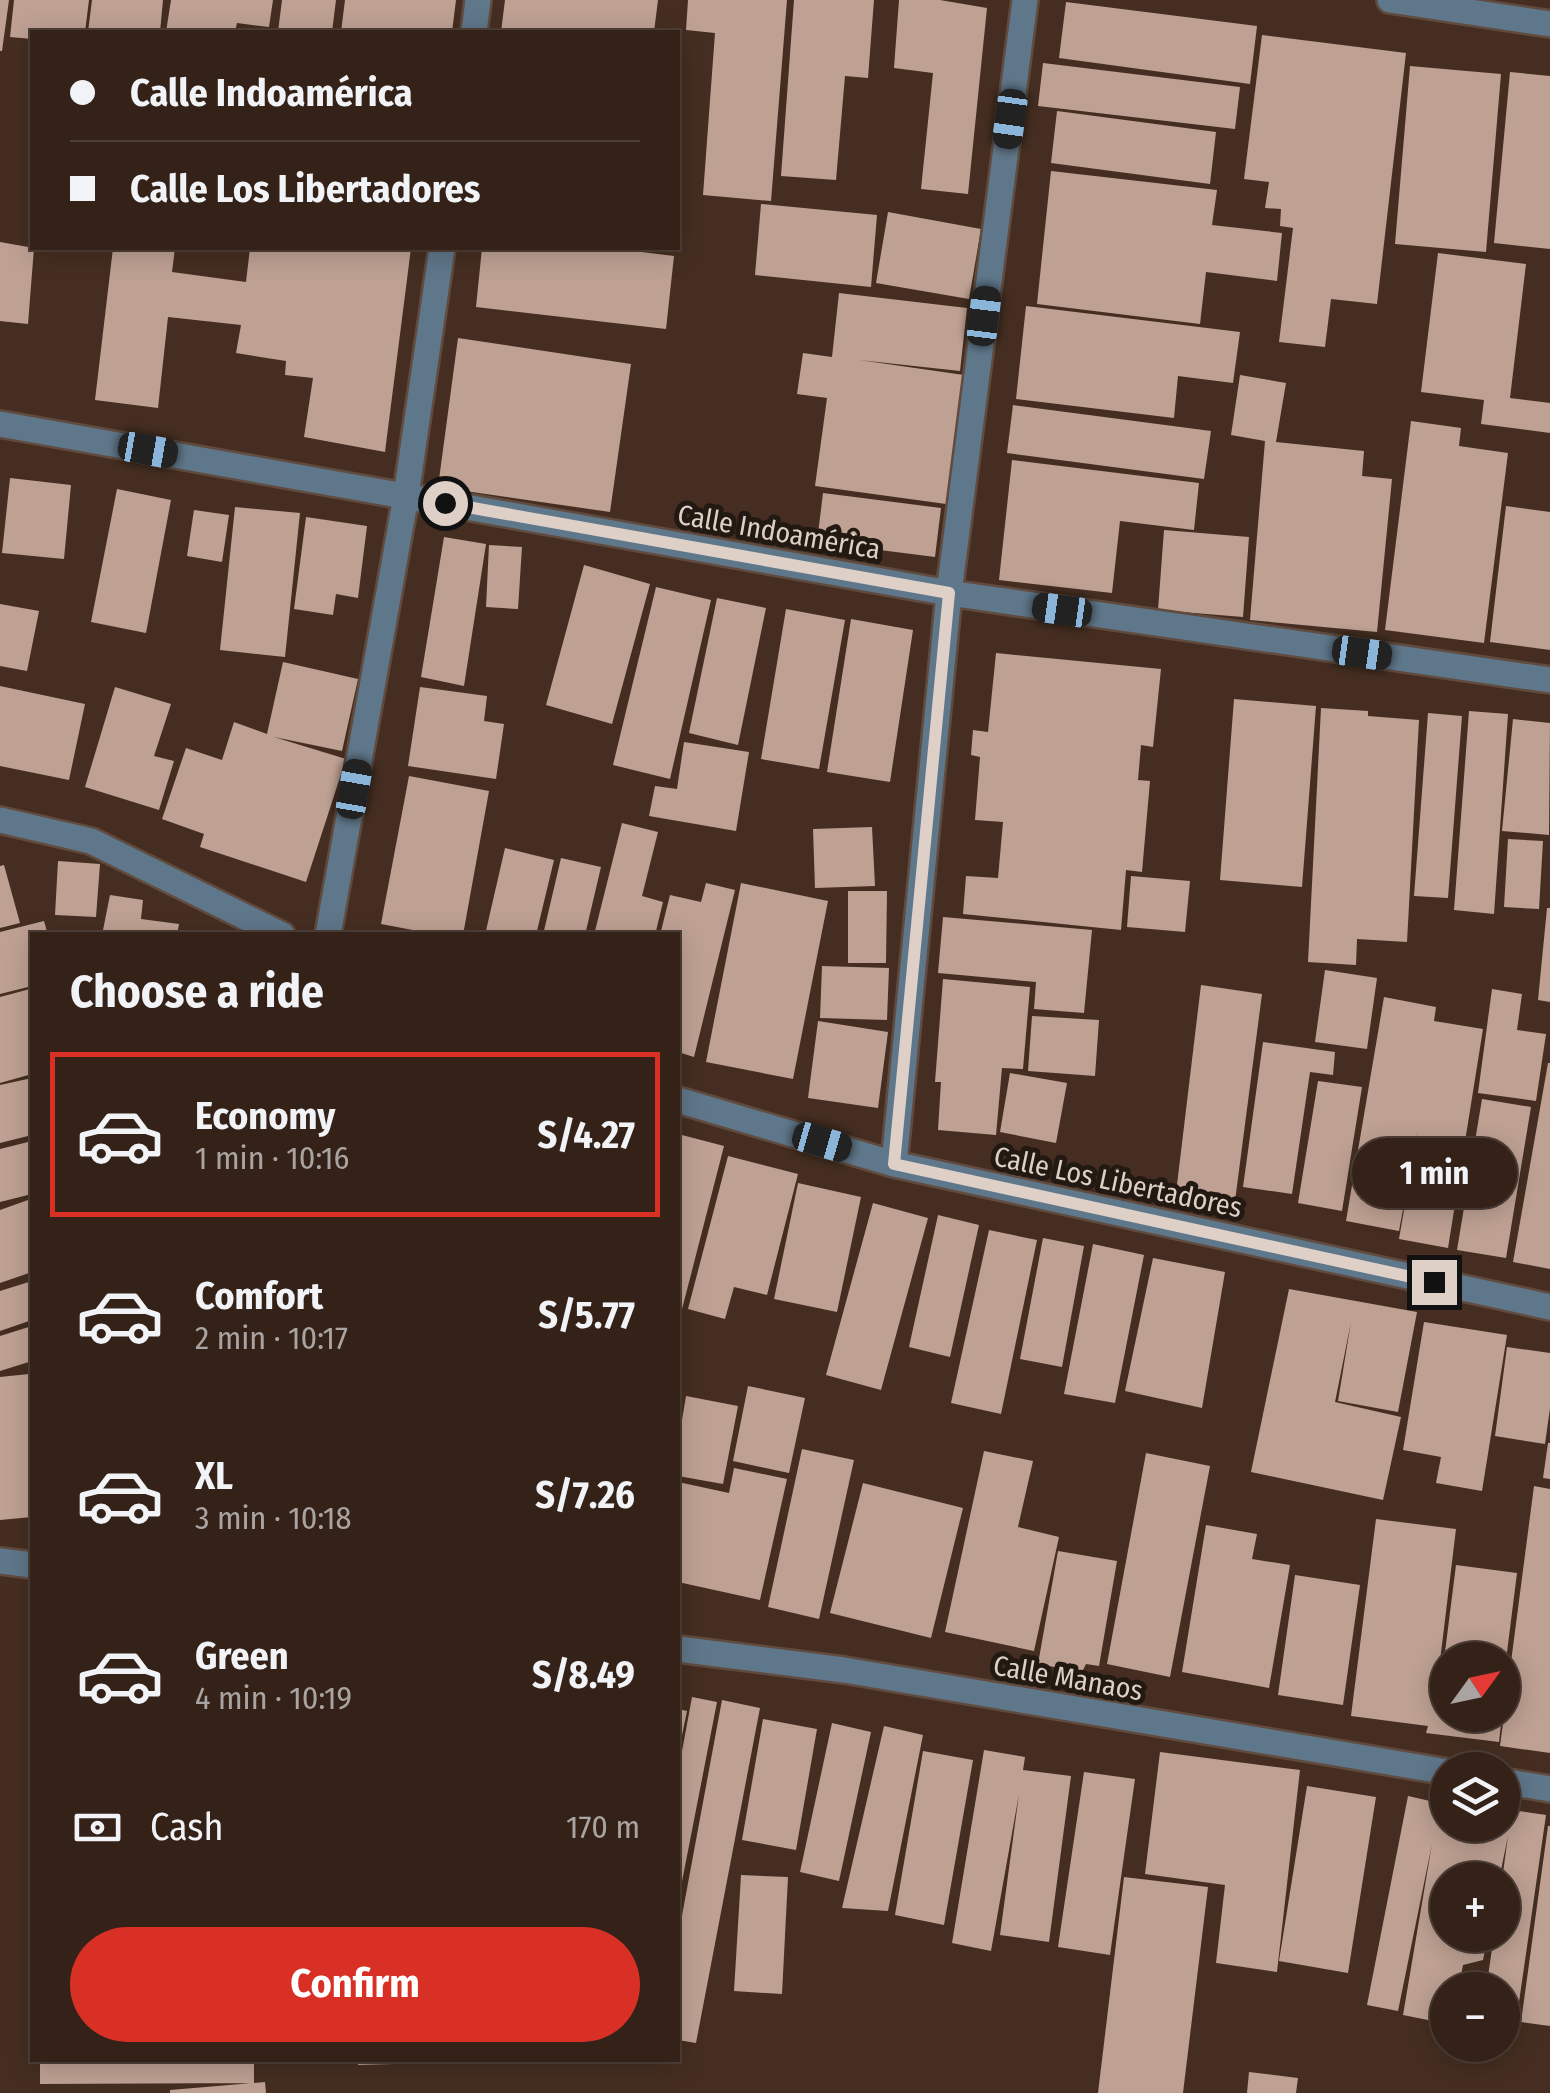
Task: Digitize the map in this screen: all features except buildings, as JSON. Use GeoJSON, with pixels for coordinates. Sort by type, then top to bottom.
{"type":"FeatureCollection","features":[{"type":"Feature","properties":{"kind":"street"},"geometry":{"type":"LineString","coordinates":[[474,30],[478,0]]}},
{"type":"Feature","properties":{"kind":"street"},"geometry":{"type":"LineString","coordinates":[[894,1164],[949,593],[1025,0]]}},
{"type":"Feature","properties":{"kind":"street"},"geometry":{"type":"LineString","coordinates":[[1390,0],[1550,24]]}},
{"type":"Feature","properties":{"kind":"street"},"geometry":{"type":"LineString","coordinates":[[329,932],[406,496],[442,250]]}},
{"type":"Feature","properties":{"kind":"street","name":"Calle Indoamérica"},"geometry":{"type":"LineString","coordinates":[[0,424],[949,593],[1550,680]]}},
{"type":"Feature","properties":{"kind":"street"},"geometry":{"type":"LineString","coordinates":[[0,820],[91,841],[276,932]]}},
{"type":"Feature","properties":{"kind":"street","name":"Calle Los Libertadores"},"geometry":{"type":"LineString","coordinates":[[680,1101],[894,1164],[1550,1307]]}},
{"type":"Feature","properties":{"kind":"street"},"geometry":{"type":"LineString","coordinates":[[0,1561],[30,1565]]}},
{"type":"Feature","properties":{"kind":"street","name":"Calle Manaos"},"geometry":{"type":"LineString","coordinates":[[680,1649],[844,1670],[1430,1769]]}},
{"type":"Feature","properties":{"kind":"street"},"geometry":{"type":"LineString","coordinates":[[1520,1784],[1550,1789]]}},
{"type":"Feature","properties":{"kind":"route"},"geometry":{"type":"LineString","coordinates":[[445,503],[949,593],[894,1164],[1434,1282]]}}]}
